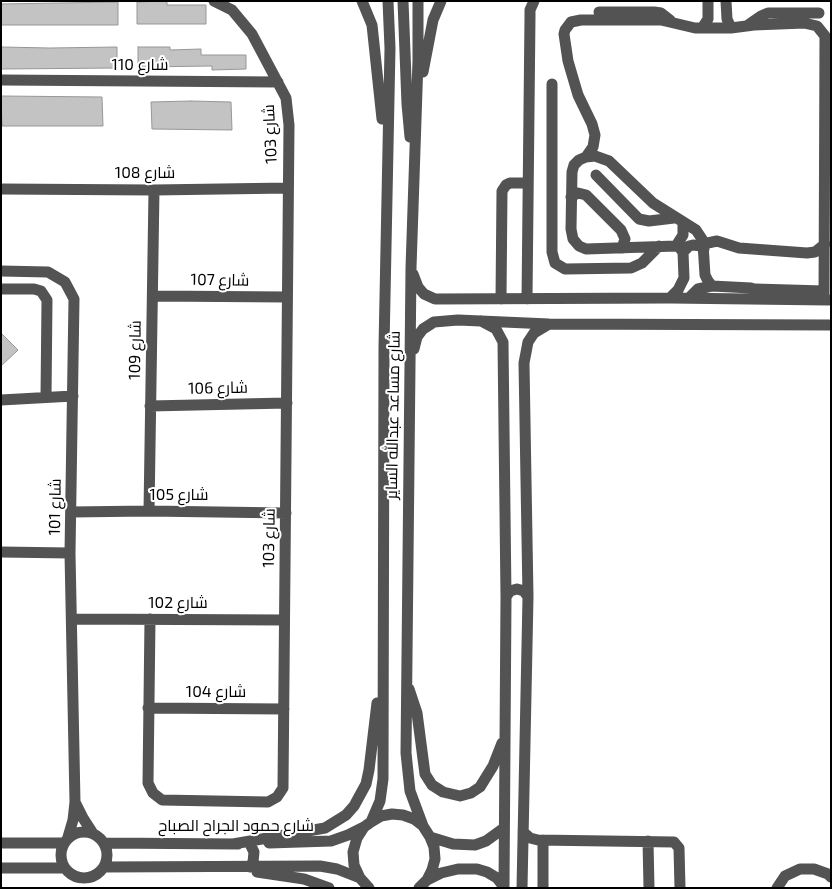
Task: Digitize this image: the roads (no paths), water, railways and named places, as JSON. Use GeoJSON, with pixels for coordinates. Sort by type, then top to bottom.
{"type":"FeatureCollection","features":[{"type":"Feature","properties":{"kind":"street","name":"شارع 103"},"geometry":{"type":"LineString","coordinates":[[150,619],[148,782],[152,793],[162,800],[268,802],[277,797],[284,788],[289,125],[286,98],[252,34],[232,10],[214,1]]}},
{"type":"Feature","properties":{"kind":"street"},"geometry":{"type":"LineString","coordinates":[[362,1],[372,25],[387,153]]}},
{"type":"Feature","properties":{"kind":"street","name":"شارع مساعد عبدالله الساير"},"geometry":{"type":"LineString","coordinates":[[360,878],[354,865],[353,852],[357,838],[368,824],[380,801],[383,779],[387,153],[390,48],[388,1]]}},
{"type":"Feature","properties":{"kind":"street"},"geometry":{"type":"LineString","coordinates":[[403,1],[406,104],[414,158]]}},
{"type":"Feature","properties":{"kind":"street","name":"شارع مساعد عبدالله الساير"},"geometry":{"type":"LineString","coordinates":[[418,1],[409,368],[408,779],[413,804],[430,837]]}},
{"type":"Feature","properties":{"kind":"street"},"geometry":{"type":"LineString","coordinates":[[417,96],[425,66],[433,20],[441,1]]}},
{"type":"Feature","properties":{"kind":"street"},"geometry":{"type":"LineString","coordinates":[[527,298],[530,10],[534,1]]}},
{"type":"Feature","properties":{"kind":"street"},"geometry":{"type":"LineString","coordinates":[[702,28],[708,19],[708,1]]}},
{"type":"Feature","properties":{"kind":"street"},"geometry":{"type":"LineString","coordinates":[[726,1],[727,19],[731,28]]}},
{"type":"Feature","properties":{"kind":"street"},"geometry":{"type":"LineString","coordinates":[[600,12],[658,12],[674,22]]}},
{"type":"Feature","properties":{"kind":"street"},"geometry":{"type":"LineString","coordinates":[[748,25],[768,13],[822,14],[825,36],[826,297]]}},
{"type":"Feature","properties":{"kind":"street"},"geometry":{"type":"LineString","coordinates":[[586,157],[593,147],[594,130],[572,78],[564,39],[565,30],[572,22],[661,20],[702,28],[809,23],[817,26],[825,36]]}},
{"type":"Feature","properties":{"kind":"street","name":"شارع 110"},"geometry":{"type":"LineString","coordinates":[[1,80],[278,82]]}},
{"type":"Feature","properties":{"kind":"street"},"geometry":{"type":"LineString","coordinates":[[555,84],[558,148],[552,160],[553,260],[558,266],[566,269],[631,268],[642,263],[659,246]]}},
{"type":"Feature","properties":{"kind":"street"},"geometry":{"type":"LineString","coordinates":[[712,286],[705,275],[704,246],[696,230],[678,220],[640,192],[609,162],[600,157],[586,157],[574,165],[571,234],[576,244],[586,249],[659,246],[680,249],[693,245],[704,246],[717,241],[740,248],[807,253],[815,252],[825,244]]}},
{"type":"Feature","properties":{"kind":"street"},"geometry":{"type":"LineString","coordinates":[[598,173],[639,210],[655,221],[678,220]]}},
{"type":"Feature","properties":{"kind":"street"},"geometry":{"type":"LineString","coordinates":[[500,299],[502,191],[510,183],[528,183]]}},
{"type":"Feature","properties":{"kind":"street","name":"شارع 108"},"geometry":{"type":"LineString","coordinates":[[1,189],[154,190],[288,188]]}},
{"type":"Feature","properties":{"kind":"street","name":"شارع 109"},"geometry":{"type":"LineString","coordinates":[[149,511],[154,190]]}},
{"type":"Feature","properties":{"kind":"street"},"geometry":{"type":"LineString","coordinates":[[572,197],[578,193],[586,195],[622,230],[625,239],[622,248]]}},
{"type":"Feature","properties":{"kind":"street"},"geometry":{"type":"LineString","coordinates":[[670,298],[683,282],[684,273],[680,249],[684,235],[678,220]]}},
{"type":"Feature","properties":{"kind":"street"},"geometry":{"type":"LineString","coordinates":[[411,268],[418,287],[424,294],[435,299],[767,299],[826,297]]}},
{"type":"Feature","properties":{"kind":"street","name":"شارع 101"},"geometry":{"type":"LineString","coordinates":[[1,271],[48,272],[65,282],[74,299],[70,553],[76,802],[73,820],[66,840]]}},
{"type":"Feature","properties":{"kind":"street"},"geometry":{"type":"LineString","coordinates":[[689,298],[698,289],[712,286],[747,287],[826,297]]}},
{"type":"Feature","properties":{"kind":"street"},"geometry":{"type":"LineString","coordinates":[[1,289],[34,289],[41,291],[47,300],[46,397]]}},
{"type":"Feature","properties":{"kind":"street"},"geometry":{"type":"LineString","coordinates":[[755,289],[767,299]]}},
{"type":"Feature","properties":{"kind":"street","name":"شارع 107"},"geometry":{"type":"LineString","coordinates":[[153,296],[287,297]]}},
{"type":"Feature","properties":{"kind":"street"},"geometry":{"type":"LineString","coordinates":[[458,320],[456,310],[459,299]]}},
{"type":"Feature","properties":{"kind":"street"},"geometry":{"type":"LineString","coordinates":[[409,368],[417,338],[422,329],[434,322],[458,320],[549,324],[831,325]]}},
{"type":"Feature","properties":{"kind":"street"},"geometry":{"type":"LineString","coordinates":[[481,321],[496,329],[503,342],[506,596],[504,887]]}},
{"type":"Feature","properties":{"kind":"street"},"geometry":{"type":"LineString","coordinates":[[522,888],[528,597],[524,363],[528,342],[534,333],[549,324]]}},
{"type":"Feature","properties":{"kind":"street"},"geometry":{"type":"LineString","coordinates":[[1,400],[73,396]]}},
{"type":"Feature","properties":{"kind":"street","name":"شارع 106"},"geometry":{"type":"LineString","coordinates":[[150,406],[287,403]]}},
{"type":"Feature","properties":{"kind":"street","name":"شارع 105"},"geometry":{"type":"LineString","coordinates":[[71,512],[286,513]]}},
{"type":"Feature","properties":{"kind":"street"},"geometry":{"type":"LineString","coordinates":[[1,552],[70,553]]}},
{"type":"Feature","properties":{"kind":"street"},"geometry":{"type":"LineString","coordinates":[[506,596],[510,591],[517,589],[524,591],[528,597]]}},
{"type":"Feature","properties":{"kind":"street","name":"شارع 102"},"geometry":{"type":"LineString","coordinates":[[73,619],[284,620]]}},
{"type":"Feature","properties":{"kind":"street"},"geometry":{"type":"LineString","coordinates":[[233,844],[325,828],[336,823],[354,806],[366,784],[369,770],[383,660]]}},
{"type":"Feature","properties":{"kind":"street"},"geometry":{"type":"LineString","coordinates":[[407,683],[415,702],[424,774],[432,785],[443,792],[460,796],[471,793],[480,787],[493,766],[502,743],[505,719]]}},
{"type":"Feature","properties":{"kind":"street","name":"شارع 104"},"geometry":{"type":"LineString","coordinates":[[148,708],[284,709]]}},
{"type":"Feature","properties":{"kind":"street","name":"شارع 101"},"geometry":{"type":"LineString","coordinates":[[76,802],[92,832]]}},
{"type":"Feature","properties":{"kind":"street","name":"شارع حمود الجراح الصباح"},"geometry":{"type":"LineString","coordinates":[[104,843],[250,844],[331,840],[348,835],[381,816],[392,814],[409,817],[423,826]]}},
{"type":"Feature","properties":{"kind":"street"},"geometry":{"type":"LineString","coordinates":[[430,837],[453,844],[475,844],[486,841],[504,828]]}},
{"type":"Feature","properties":{"kind":"street"},"geometry":{"type":"LineString","coordinates":[[78,888],[60,856],[66,840],[76,832],[84,831],[92,832],[99,837],[104,843],[108,855],[101,870],[87,884],[86,888]]}},
{"type":"Feature","properties":{"kind":"street"},"geometry":{"type":"LineString","coordinates":[[523,832],[530,838],[543,840],[671,841],[678,845],[680,888]]}},
{"type":"Feature","properties":{"kind":"street"},"geometry":{"type":"LineString","coordinates":[[423,884],[432,870],[435,859],[430,837]]}},
{"type":"Feature","properties":{"kind":"street"},"geometry":{"type":"LineString","coordinates":[[1,843],[66,840]]}},
{"type":"Feature","properties":{"kind":"street"},"geometry":{"type":"LineString","coordinates":[[543,840],[543,888]]}},
{"type":"Feature","properties":{"kind":"street"},"geometry":{"type":"LineString","coordinates":[[648,841],[649,888]]}},
{"type":"Feature","properties":{"kind":"street"},"geometry":{"type":"LineString","coordinates":[[250,844],[254,852],[253,862],[250,867]]}},
{"type":"Feature","properties":{"kind":"street"},"geometry":{"type":"LineString","coordinates":[[234,867],[304,879],[329,888]]}},
{"type":"Feature","properties":{"kind":"street"},"geometry":{"type":"LineString","coordinates":[[1,868],[68,871],[80,878],[90,878],[101,870],[328,867],[345,871],[360,878],[369,888]]}},
{"type":"Feature","properties":{"kind":"street"},"geometry":{"type":"LineString","coordinates":[[423,884],[450,871],[466,868],[487,872],[504,887]]}},
{"type":"Feature","properties":{"kind":"street"},"geometry":{"type":"LineString","coordinates":[[778,888],[785,876],[800,869],[814,869],[831,877]]}}]}
